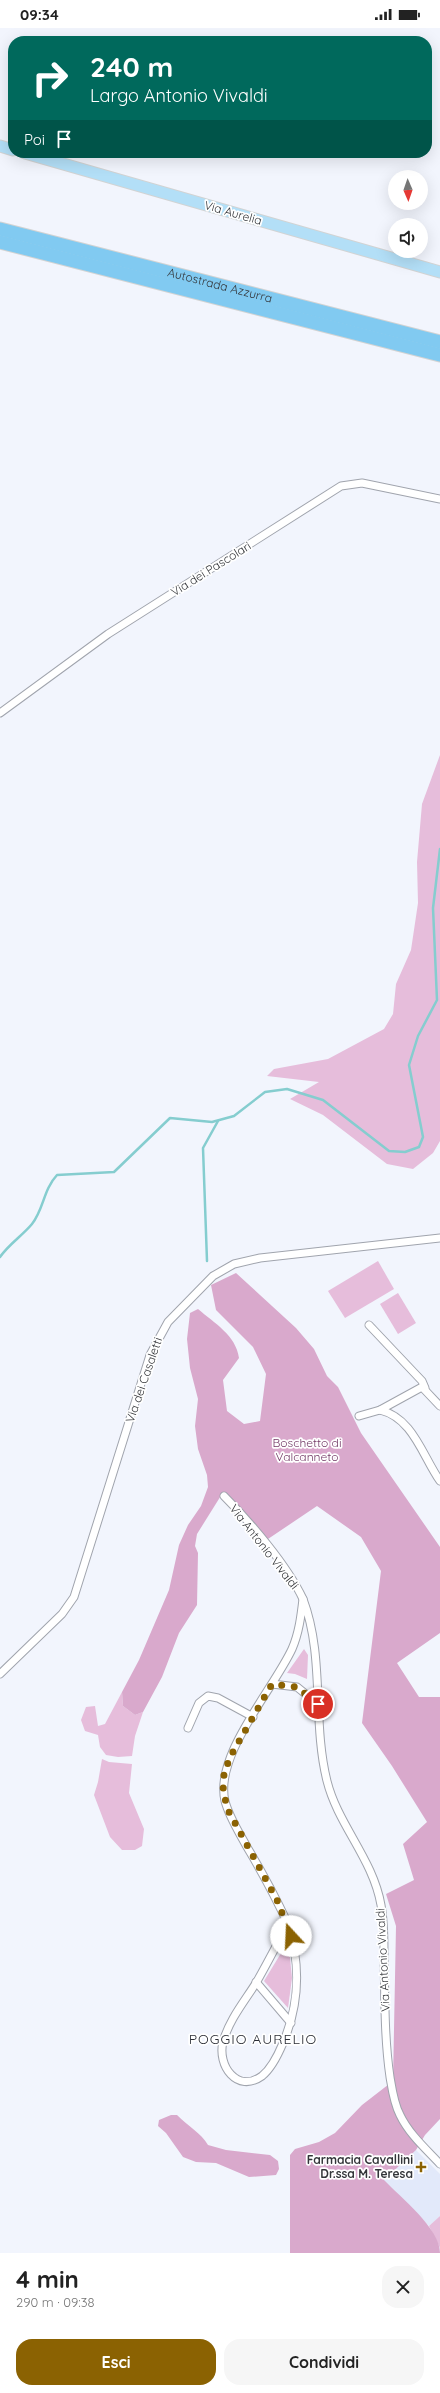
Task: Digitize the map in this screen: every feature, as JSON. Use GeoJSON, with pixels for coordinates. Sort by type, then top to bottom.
{"type":"FeatureCollection","features":[{"type":"Feature","properties":{"kind":"highway","name":"Autostrada Azzurra"},"geometry":{"type":"LineString","coordinates":[[0,229],[440,342]]}},
{"type":"Feature","properties":{"kind":"highway","name":"Autostrada Azzurra"},"geometry":{"type":"LineString","coordinates":[[0,242],[440,355]]}},
{"type":"Feature","properties":{"kind":"main road","name":"Via Aurelia"},"geometry":{"type":"LineString","coordinates":[[42,158],[440,272]]}},
{"type":"Feature","properties":{"kind":"street","name":"Via dei Pascolari"},"geometry":{"type":"LineString","coordinates":[[0,713],[108,634],[341,486],[362,483],[440,500]]}},
{"type":"Feature","properties":{"kind":"street","name":"Via dei Casaletti"},"geometry":{"type":"LineString","coordinates":[[0,1674],[58,1618],[74,1597],[152,1350],[164,1326],[180,1308],[217,1273],[243,1261],[440,1238]]}},
{"type":"Feature","properties":{"kind":"street"},"geometry":{"type":"LineString","coordinates":[[369,1325],[422,1381],[425,1388],[440,1406]]}},
{"type":"Feature","properties":{"kind":"street"},"geometry":{"type":"LineString","coordinates":[[359,1416],[380,1410],[419,1387],[425,1388]]}},
{"type":"Feature","properties":{"kind":"street"},"geometry":{"type":"LineString","coordinates":[[380,1410],[395,1414],[403,1420],[440,1481]]}},
{"type":"Feature","properties":{"kind":"street","name":"Via Antonio Vivaldi"},"geometry":{"type":"LineString","coordinates":[[224,1496],[258,1534],[295,1584],[302,1599],[313,1637],[323,1759],[330,1791],[366,1861],[381,1904],[387,2050],[396,2104],[407,2127],[440,2164]]}},
{"type":"Feature","properties":{"kind":"street"},"geometry":{"type":"LineString","coordinates":[[288,1924],[256,1982],[229,2025],[223,2042],[222,2058],[229,2074],[236,2079],[246,2082],[262,2076],[277,2058],[296,2002],[298,1971],[288,1924],[231,1816],[224,1796],[224,1776],[228,1761],[272,1684],[295,1639],[302,1599]]}},
{"type":"Feature","properties":{"kind":"street"},"geometry":{"type":"LineString","coordinates":[[272,1684],[297,1687],[318,1704]]}},
{"type":"Feature","properties":{"kind":"street"},"geometry":{"type":"LineString","coordinates":[[188,1728],[199,1703],[208,1696],[218,1698],[253,1717]]}},
{"type":"Feature","properties":{"kind":"street"},"geometry":{"type":"LineString","coordinates":[[256,1982],[290,2023]]}},
{"type":"Feature","properties":{"kind":"shaded area"},"geometry":{"type":"Polygon","coordinates":[[[440,755],[440,1141],[433,1153],[413,1169],[387,1164],[323,1115],[290,1099],[319,1082],[267,1076],[274,1069],[328,1059],[384,1029],[393,1014],[396,984],[411,950],[418,903],[417,862],[422,804],[440,755]]]}},
{"type":"Feature","properties":{"kind":"shaded area"},"geometry":{"type":"Polygon","coordinates":[[[378,1261],[394,1289],[345,1318],[328,1291],[378,1261]]]}},
{"type":"Feature","properties":{"kind":"shaded area"},"geometry":{"type":"Polygon","coordinates":[[[398,1293],[416,1323],[398,1334],[380,1304],[398,1293]]]}},
{"type":"Feature","properties":{"kind":"shaded area"},"geometry":{"type":"Polygon","coordinates":[[[304,1649],[308,1655],[307,1679],[295,1674],[287,1673],[304,1649]]]}},
{"type":"Feature","properties":{"kind":"shaded area"},"geometry":{"type":"Polygon","coordinates":[[[122,1692],[123,1706],[135,1715],[143,1712],[135,1736],[132,1756],[118,1757],[106,1755],[100,1747],[98,1735],[85,1731],[81,1720],[86,1707],[95,1706],[98,1726],[105,1724],[122,1692]]]}},
{"type":"Feature","properties":{"kind":"shaded area"},"geometry":{"type":"Polygon","coordinates":[[[102,1759],[109,1762],[132,1764],[129,1793],[144,1829],[142,1846],[135,1850],[122,1850],[110,1837],[94,1795],[102,1759]]]}},
{"type":"Feature","properties":{"kind":"shaded area"},"geometry":{"type":"Polygon","coordinates":[[[286,1945],[289,1948],[292,1978],[288,2008],[264,1981],[286,1945]]]}},
{"type":"Feature","properties":{"kind":"shaded area"},"geometry":{"type":"Polygon","coordinates":[[[416,2150],[440,2174],[440,2216],[429,2226],[383,2180],[416,2150]]]}},
{"type":"Feature","properties":{"kind":"shaded area"},"geometry":{"type":"Polygon","coordinates":[[[440,2216],[440,2248],[429,2226],[440,2216]]]}},
{"type":"Feature","properties":{"kind":"green space","name":"Boschetto di Valcanneto"},"geometry":{"type":"Polygon","coordinates":[[[236,1273],[296,1328],[314,1349],[327,1376],[338,1387],[361,1433],[440,1547],[440,1633],[397,1663],[419,1697],[440,1697],[440,2119],[425,2135],[416,2150],[384,2180],[409,2204],[434,2233],[440,2253],[290,2253],[290,2155],[295,2149],[319,2142],[335,2133],[362,2105],[393,2081],[396,1926],[386,1894],[414,1880],[403,1844],[427,1822],[392,1766],[362,1723],[381,1571],[361,1537],[317,1506],[268,1539],[237,1504],[222,1494],[197,1534],[195,1546],[198,1553],[197,1605],[179,1633],[162,1677],[143,1712],[135,1715],[123,1706],[122,1692],[139,1660],[169,1590],[179,1545],[188,1525],[201,1506],[208,1487],[207,1475],[198,1449],[195,1426],[198,1399],[190,1368],[187,1339],[190,1313],[198,1309],[229,1336],[237,1350],[239,1358],[223,1380],[227,1411],[244,1424],[260,1421],[266,1374],[253,1347],[216,1310],[211,1285],[236,1273]]]}},
{"type":"Feature","properties":{"kind":"green space"},"geometry":{"type":"Polygon","coordinates":[[[171,2115],[177,2115],[198,2133],[208,2145],[226,2150],[270,2155],[278,2161],[279,2169],[276,2175],[249,2177],[216,2163],[196,2162],[183,2157],[166,2133],[158,2126],[159,2120],[171,2115]]]}},
{"type":"Feature","properties":{"kind":"waterway"},"geometry":{"type":"LineString","coordinates":[[0,1257],[7,1248],[32,1224],[39,1212],[52,1181],[57,1175],[114,1172],[170,1118],[212,1122],[234,1116],[265,1092],[287,1089],[323,1100],[389,1151],[405,1152],[419,1147],[423,1137],[409,1065],[418,1036],[437,1000],[433,908],[440,849]]}},
{"type":"Feature","properties":{"kind":"waterway"},"geometry":{"type":"LineString","coordinates":[[207,1261],[203,1148],[218,1121]]}},
{"type":"Feature","properties":{"kind":"place","name":"Farmacia Cavallini Dr.ssa M. Teresa"},"geometry":{"type":"Point","coordinates":[421,2167]}},
{"type":"Feature","properties":{"kind":"district","name":"POGGIO AURELIO"},"geometry":{"type":"Point","coordinates":[253,2039]}},
{"type":"Feature","properties":{"kind":"route"},"geometry":{"type":"LineString","coordinates":[[291,1936],[288,1924],[277,1900],[229,1812],[223,1792],[223,1784],[228,1761],[272,1684],[286,1684],[297,1687],[308,1694],[318,1704]]}}]}
